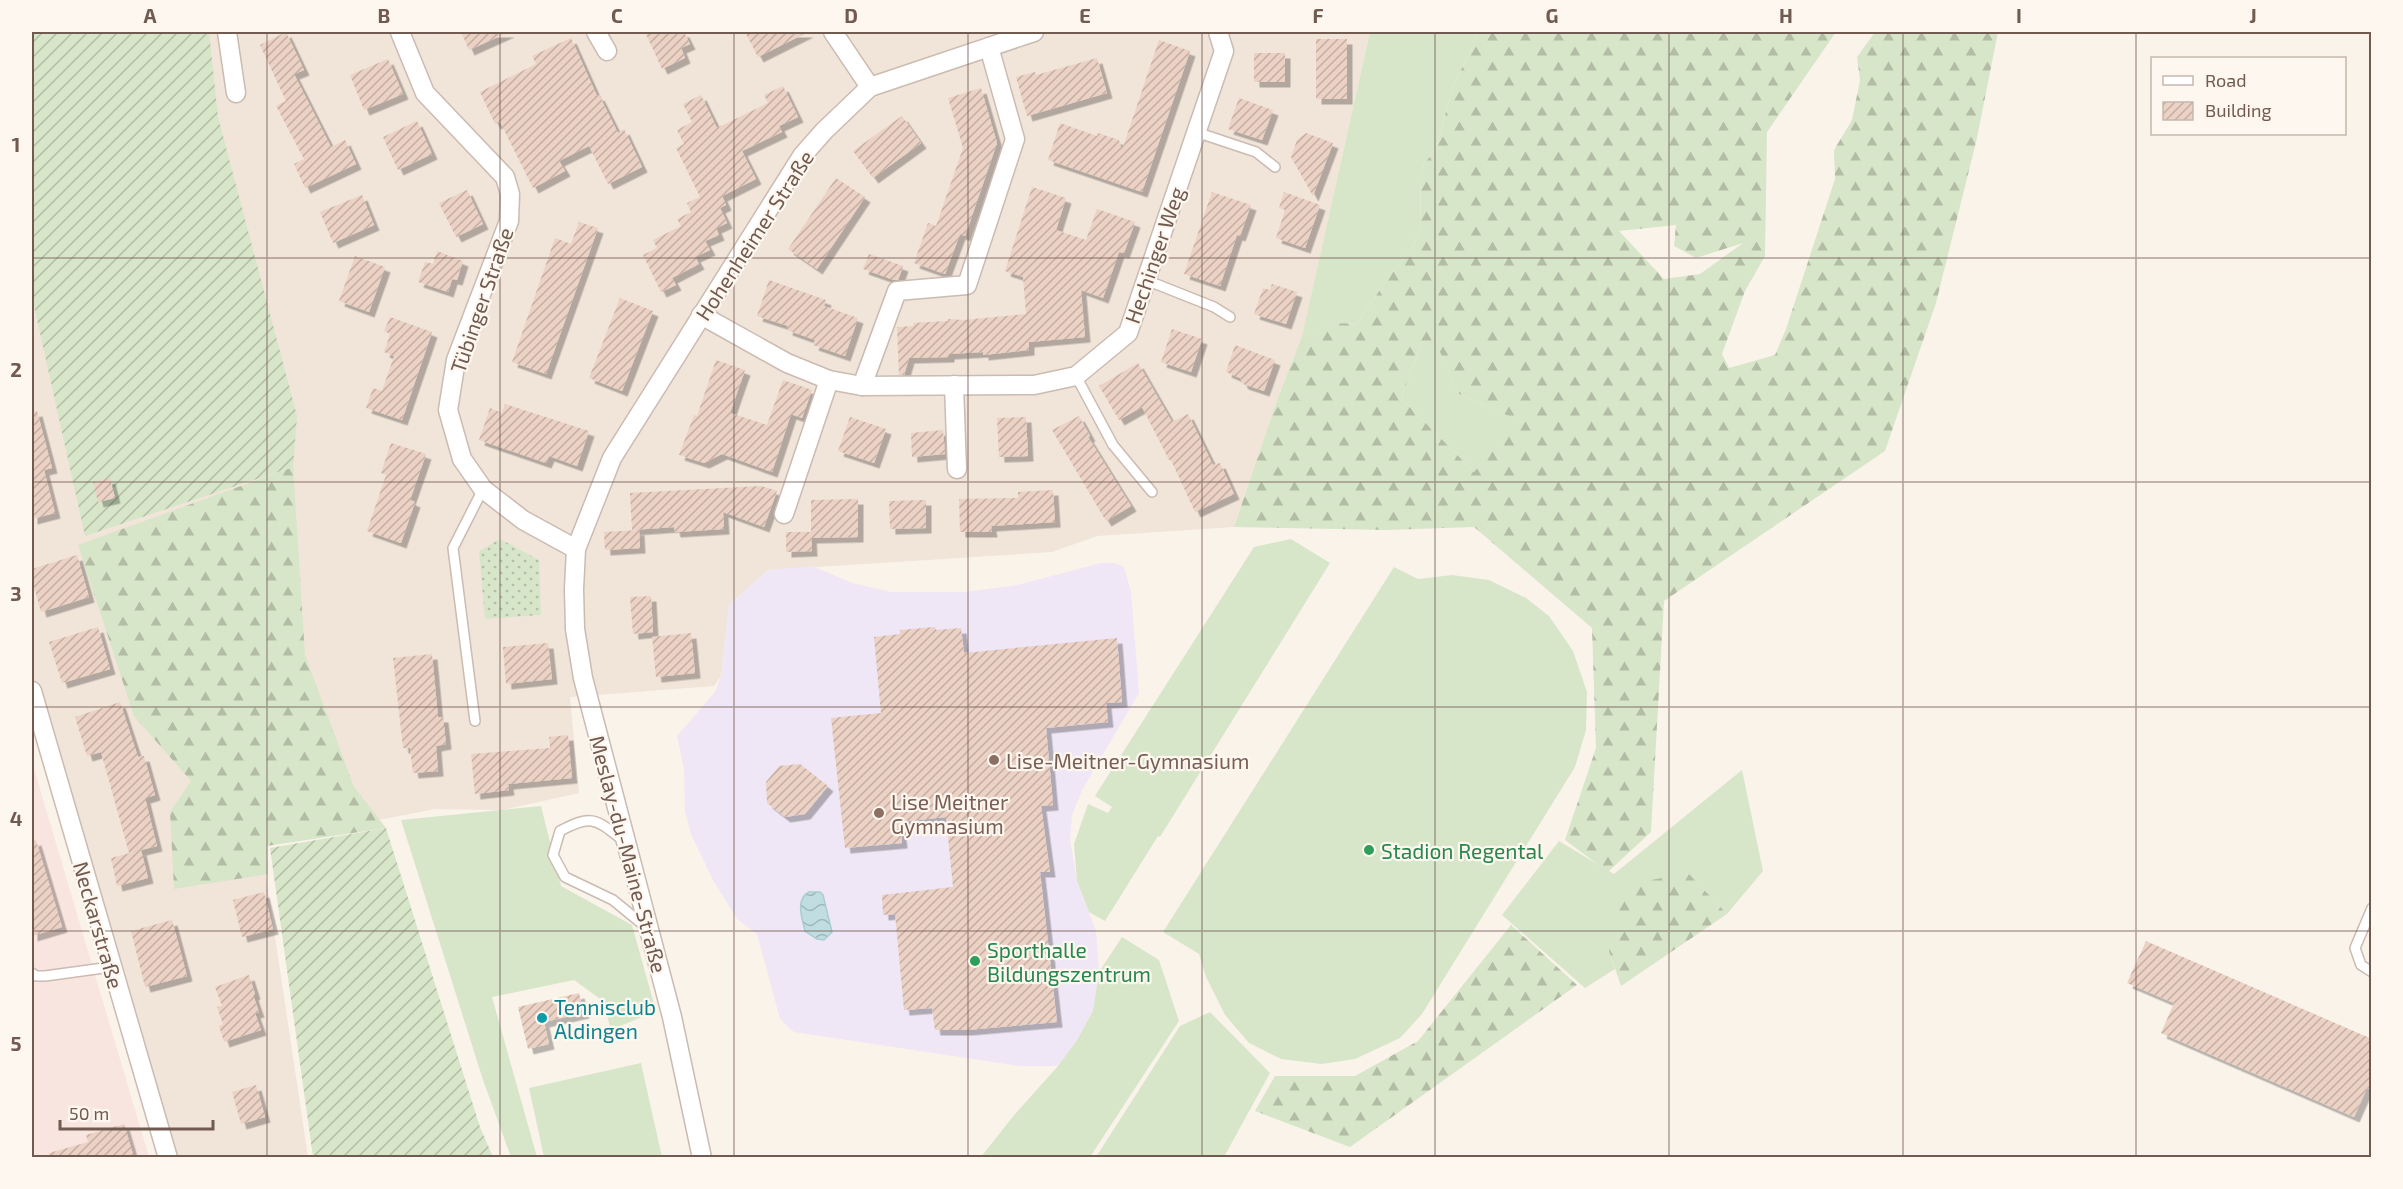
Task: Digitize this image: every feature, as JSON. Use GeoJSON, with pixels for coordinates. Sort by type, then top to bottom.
{"type":"FeatureCollection","features":[{"type":"Feature","properties":{"kind":"street"},"geometry":{"type":"LineString","coordinates":[[227,32],[236,93]]}},
{"type":"Feature","properties":{"kind":"street","name":"Tübinger Straße"},"geometry":{"type":"LineString","coordinates":[[400,32],[424,93],[505,177],[510,194],[509,221],[456,360],[448,410],[462,459],[483,489],[523,520],[576,549]]}},
{"type":"Feature","properties":{"kind":"street"},"geometry":{"type":"LineString","coordinates":[[596,32],[608,51]]}},
{"type":"Feature","properties":{"kind":"street"},"geometry":{"type":"LineString","coordinates":[[832,32],[870,87]]}},
{"type":"Feature","properties":{"kind":"street","name":"Hohenheimer Straße"},"geometry":{"type":"LineString","coordinates":[[576,549],[612,458],[802,156],[824,131],[870,87],[992,41],[1034,32]]}},
{"type":"Feature","properties":{"kind":"street","name":"Hechinger Weg"},"geometry":{"type":"LineString","coordinates":[[701,315],[787,363],[829,380],[862,386],[1034,385],[1076,376],[1128,333],[1224,51],[1218,32]]}},
{"type":"Feature","properties":{"kind":"street"},"geometry":{"type":"LineString","coordinates":[[862,386],[897,291],[967,285],[1015,139],[992,41]]}},
{"type":"Feature","properties":{"kind":"street"},"geometry":{"type":"LineString","coordinates":[[784,514],[829,380]]}},
{"type":"Feature","properties":{"kind":"street"},"geometry":{"type":"LineString","coordinates":[[954,386],[957,470]]}},
{"type":"Feature","properties":{"kind":"street","name":"Meslay-du-Maine-Straße"},"geometry":{"type":"LineString","coordinates":[[576,549],[573,589],[577,645],[583,678],[672,1017],[702,1158]]}},
{"type":"Feature","properties":{"kind":"street","name":"Neckarstraße"},"geometry":{"type":"LineString","coordinates":[[33,703],[168,1158]]}},
{"type":"Feature","properties":{"kind":"lane"},"geometry":{"type":"LineString","coordinates":[[1196,132],[1256,152],[1275,167]]}},
{"type":"Feature","properties":{"kind":"lane"},"geometry":{"type":"LineString","coordinates":[[1146,280],[1214,307],[1230,317]]}},
{"type":"Feature","properties":{"kind":"lane"},"geometry":{"type":"LineString","coordinates":[[1076,376],[1113,445],[1152,492]]}},
{"type":"Feature","properties":{"kind":"lane"},"geometry":{"type":"LineString","coordinates":[[475,721],[453,548],[483,489]]}},
{"type":"Feature","properties":{"kind":"lane"},"geometry":{"type":"LineString","coordinates":[[626,843],[600,823],[581,820],[560,831],[553,855],[565,877],[613,900],[649,929]]}},
{"type":"Feature","properties":{"kind":"lane"},"geometry":{"type":"LineString","coordinates":[[2372,908],[2355,948],[2361,966],[2372,972]]}},
{"type":"Feature","properties":{"kind":"lane"},"geometry":{"type":"LineString","coordinates":[[32,973],[36,976],[45,976],[111,967]]}},
{"type":"Feature","properties":{"kind":"shaded area"},"geometry":{"type":"Polygon","coordinates":[[[32,32],[1370,32],[1302,336],[1276,403],[1234,527],[1097,536],[1052,552],[768,570],[729,605],[721,676],[714,686],[570,697],[579,793],[502,810],[435,809],[261,843],[308,1157],[162,1157],[32,716],[32,32]]]}},
{"type":"Feature","properties":{"kind":"shaded area","name":"Lise Meitner Gymnasium"},"geometry":{"type":"Polygon","coordinates":[[[1101,563],[1115,563],[1124,567],[1131,592],[1139,693],[1082,790],[1072,815],[1070,840],[1077,881],[1096,931],[1099,972],[1093,1011],[1077,1040],[1058,1066],[1019,1066],[794,1032],[780,1019],[757,934],[737,919],[713,880],[691,834],[685,811],[684,769],[677,736],[715,692],[721,676],[729,605],[768,570],[812,566],[852,583],[891,592],[965,592],[1018,585],[1101,563]]]}},
{"type":"Feature","properties":{"kind":"shaded area"},"geometry":{"type":"Polygon","coordinates":[[[32,762],[149,1157],[32,1157],[32,762]]]}},
{"type":"Feature","properties":{"kind":"green space"},"geometry":{"type":"Polygon","coordinates":[[[32,32],[209,32],[218,117],[297,416],[293,467],[85,536],[32,297],[32,32]]]}},
{"type":"Feature","properties":{"kind":"green space"},"geometry":{"type":"Polygon","coordinates":[[[1370,32],[1477,32],[1474,44],[1453,86],[1436,149],[1424,164],[1421,177],[1420,229],[1412,248],[1356,325],[1335,324],[1302,336],[1370,32]]]}},
{"type":"Feature","properties":{"kind":"green space"},"geometry":{"type":"Polygon","coordinates":[[[1477,32],[1836,32],[1767,132],[1765,256],[1745,291],[1722,354],[1729,368],[1775,355],[1786,329],[1835,179],[1834,150],[1852,120],[1860,80],[1857,57],[1875,32],[1998,32],[1977,138],[1936,303],[1885,451],[1664,601],[1651,832],[1608,872],[1565,840],[1596,748],[1592,628],[1474,527],[1387,530],[1234,527],[1276,403],[1302,336],[1328,325],[1342,323],[1356,325],[1412,248],[1420,229],[1421,177],[1424,164],[1436,149],[1453,86],[1474,44],[1477,32]],[[1676,225],[1619,231],[1664,279],[1700,274],[1743,243],[1696,258],[1674,246],[1676,225]],[[1422,341],[1401,398],[1474,472],[1518,420],[1459,394],[1436,343],[1422,341]]]}},
{"type":"Feature","properties":{"kind":"green space"},"geometry":{"type":"Polygon","coordinates":[[[1422,341],[1436,342],[1459,394],[1519,420],[1474,472],[1401,398],[1422,341]]]}},
{"type":"Feature","properties":{"kind":"green space"},"geometry":{"type":"Polygon","coordinates":[[[293,467],[305,655],[354,787],[386,828],[267,846],[268,874],[174,889],[170,812],[191,781],[134,716],[78,545],[293,467]]]}},
{"type":"Feature","properties":{"kind":"green space"},"geometry":{"type":"Polygon","coordinates":[[[500,539],[539,560],[541,615],[485,619],[479,551],[500,539]]]}},
{"type":"Feature","properties":{"kind":"green space"},"geometry":{"type":"Polygon","coordinates":[[[1291,539],[1330,563],[1160,837],[1158,836],[1105,921],[1089,912],[1077,881],[1074,844],[1088,804],[1108,813],[1112,807],[1095,796],[1254,547],[1291,539]]]}},
{"type":"Feature","properties":{"kind":"green space","name":"Stadion Regental"},"geometry":{"type":"Polygon","coordinates":[[[1394,567],[1418,579],[1452,575],[1489,580],[1526,598],[1549,616],[1573,651],[1587,692],[1586,730],[1575,767],[1422,1014],[1400,1038],[1355,1059],[1322,1064],[1281,1059],[1249,1043],[1225,1015],[1206,977],[1199,954],[1163,932],[1394,567]]]}},
{"type":"Feature","properties":{"kind":"green space"},"geometry":{"type":"Polygon","coordinates":[[[1742,770],[1763,871],[1727,914],[1687,873],[1609,951],[1615,969],[1585,988],[1502,915],[1559,841],[1614,874],[1742,770]]]}},
{"type":"Feature","properties":{"kind":"green space"},"geometry":{"type":"Polygon","coordinates":[[[541,806],[561,886],[632,925],[656,1011],[611,1030],[603,1001],[574,980],[492,997],[537,1157],[511,1157],[483,1080],[401,820],[541,806]]]}},
{"type":"Feature","properties":{"kind":"green space"},"geometry":{"type":"Polygon","coordinates":[[[386,828],[480,1127],[493,1157],[313,1157],[270,848],[386,828]]]}},
{"type":"Feature","properties":{"kind":"green space"},"geometry":{"type":"Polygon","coordinates":[[[1688,873],[1727,914],[1621,986],[1609,951],[1625,885],[1688,873]]]}},
{"type":"Feature","properties":{"kind":"green space"},"geometry":{"type":"Polygon","coordinates":[[[1511,925],[1577,985],[1350,1147],[1255,1111],[1275,1076],[1355,1076],[1418,1041],[1511,925]]]}},
{"type":"Feature","properties":{"kind":"green space"},"geometry":{"type":"Polygon","coordinates":[[[1122,937],[1159,960],[1179,1021],[1090,1157],[981,1157],[1015,1114],[1058,1066],[1077,1040],[1093,1011],[1099,972],[1122,937]]]}},
{"type":"Feature","properties":{"kind":"green space"},"geometry":{"type":"Polygon","coordinates":[[[1210,1012],[1270,1073],[1224,1157],[1096,1157],[1180,1026],[1210,1012]]]}},
{"type":"Feature","properties":{"kind":"green space"},"geometry":{"type":"Polygon","coordinates":[[[641,1063],[662,1157],[544,1157],[529,1088],[641,1063]]]}},
{"type":"Feature","properties":{"kind":"water"},"geometry":{"type":"Polygon","coordinates":[[[809,892],[820,892],[823,895],[832,932],[824,940],[817,939],[805,931],[801,904],[802,899],[809,892]]]}},
{"type":"Feature","properties":{"kind":"building"},"geometry":{"type":"Polygon","coordinates":[[[286,32],[304,70],[294,74],[331,147],[345,140],[356,164],[305,188],[294,164],[304,159],[276,106],[286,101],[260,45],[286,32]]]}},
{"type":"Feature","properties":{"kind":"building"},"geometry":{"type":"Polygon","coordinates":[[[461,32],[509,32],[469,50],[461,32]]]}},
{"type":"Feature","properties":{"kind":"building"},"geometry":{"type":"Polygon","coordinates":[[[645,32],[684,32],[690,44],[681,48],[685,58],[662,69],[645,32]]]}},
{"type":"Feature","properties":{"kind":"building"},"geometry":{"type":"Polygon","coordinates":[[[745,32],[808,32],[758,57],[745,32]]]}},
{"type":"Feature","properties":{"kind":"building"},"geometry":{"type":"Polygon","coordinates":[[[571,38],[597,96],[599,95],[618,133],[624,129],[642,167],[608,184],[589,146],[559,161],[565,171],[533,188],[500,122],[495,124],[480,92],[536,64],[532,56],[571,38]]]}},
{"type":"Feature","properties":{"kind":"building"},"geometry":{"type":"Polygon","coordinates":[[[1316,39],[1347,39],[1347,99],[1316,99],[1316,39]]]}},
{"type":"Feature","properties":{"kind":"building"},"geometry":{"type":"Polygon","coordinates":[[[1159,40],[1190,51],[1142,192],[1048,160],[1060,123],[1097,136],[1098,133],[1119,140],[1122,150],[1159,40]]]}},
{"type":"Feature","properties":{"kind":"building"},"geometry":{"type":"Polygon","coordinates":[[[1254,53],[1285,53],[1285,82],[1254,82],[1254,53]]]}},
{"type":"Feature","properties":{"kind":"building"},"geometry":{"type":"Polygon","coordinates":[[[1097,58],[1107,93],[1027,116],[1016,77],[1035,72],[1036,75],[1097,58]]]}},
{"type":"Feature","properties":{"kind":"building"},"geometry":{"type":"Polygon","coordinates":[[[388,59],[403,94],[364,110],[350,75],[388,59]]]}},
{"type":"Feature","properties":{"kind":"building"},"geometry":{"type":"Polygon","coordinates":[[[783,86],[798,117],[779,126],[782,132],[742,151],[756,179],[722,196],[726,205],[720,208],[727,223],[716,228],[719,235],[705,241],[710,250],[695,257],[699,264],[672,278],[676,285],[661,292],[643,255],[657,248],[653,240],[681,226],[677,219],[691,212],[687,203],[700,197],[676,148],[684,144],[677,130],[692,122],[683,104],[701,95],[717,128],[768,103],[764,95],[783,86]]]}},
{"type":"Feature","properties":{"kind":"building"},"geometry":{"type":"Polygon","coordinates":[[[981,88],[997,143],[965,236],[960,234],[945,274],[914,263],[928,223],[936,226],[963,148],[948,98],[981,88]]]}},
{"type":"Feature","properties":{"kind":"building"},"geometry":{"type":"Polygon","coordinates":[[[1239,98],[1273,110],[1262,140],[1228,129],[1239,98]]]}},
{"type":"Feature","properties":{"kind":"building"},"geometry":{"type":"Polygon","coordinates":[[[902,116],[921,143],[873,178],[853,151],[902,116]]]}},
{"type":"Feature","properties":{"kind":"building"},"geometry":{"type":"Polygon","coordinates":[[[417,121],[432,154],[398,170],[383,137],[417,121]]]}},
{"type":"Feature","properties":{"kind":"building"},"geometry":{"type":"Polygon","coordinates":[[[1306,133],[1333,143],[1313,196],[1291,157],[1297,140],[1306,133]]]}},
{"type":"Feature","properties":{"kind":"building"},"geometry":{"type":"Polygon","coordinates":[[[836,178],[865,197],[817,269],[788,249],[836,178]]]}},
{"type":"Feature","properties":{"kind":"building"},"geometry":{"type":"Polygon","coordinates":[[[1032,187],[1066,198],[1056,230],[1086,240],[1097,209],[1135,222],[1124,253],[1119,252],[1103,298],[1081,290],[1085,337],[1029,342],[1029,350],[983,355],[983,352],[949,354],[949,357],[909,358],[904,375],[899,375],[897,327],[914,326],[913,323],[948,321],[948,319],[964,320],[1026,314],[1023,277],[1005,271],[1032,187]]]}},
{"type":"Feature","properties":{"kind":"building"},"geometry":{"type":"Polygon","coordinates":[[[467,190],[483,224],[456,237],[439,203],[467,190]]]}},
{"type":"Feature","properties":{"kind":"building"},"geometry":{"type":"Polygon","coordinates":[[[1212,192],[1251,205],[1240,236],[1237,235],[1220,286],[1184,274],[1212,192]]]}},
{"type":"Feature","properties":{"kind":"building"},"geometry":{"type":"Polygon","coordinates":[[[1284,192],[1320,205],[1305,248],[1276,238],[1285,210],[1279,208],[1284,192]]]}},
{"type":"Feature","properties":{"kind":"building"},"geometry":{"type":"Polygon","coordinates":[[[362,195],[374,225],[333,243],[320,212],[362,195]]]}},
{"type":"Feature","properties":{"kind":"building"},"geometry":{"type":"Polygon","coordinates":[[[579,222],[598,228],[546,374],[512,362],[555,238],[571,244],[579,222]]]}},
{"type":"Feature","properties":{"kind":"building"},"geometry":{"type":"Polygon","coordinates":[[[437,251],[463,261],[457,280],[452,279],[448,292],[418,282],[425,262],[433,264],[437,251]]]}},
{"type":"Feature","properties":{"kind":"building"},"geometry":{"type":"Polygon","coordinates":[[[869,254],[903,266],[898,280],[863,269],[869,254]]]}},
{"type":"Feature","properties":{"kind":"building"},"geometry":{"type":"Polygon","coordinates":[[[355,256],[385,267],[369,312],[339,301],[355,256]]]}},
{"type":"Feature","properties":{"kind":"building"},"geometry":{"type":"Polygon","coordinates":[[[769,280],[826,300],[824,306],[858,318],[845,356],[813,345],[815,340],[787,330],[788,326],[757,316],[769,280]]]}},
{"type":"Feature","properties":{"kind":"building"},"geometry":{"type":"Polygon","coordinates":[[[1272,284],[1297,292],[1286,324],[1254,314],[1263,288],[1270,290],[1272,284]]]}},
{"type":"Feature","properties":{"kind":"building"},"geometry":{"type":"Polygon","coordinates":[[[620,298],[653,311],[622,391],[589,378],[620,298]]]}},
{"type":"Feature","properties":{"kind":"building"},"geometry":{"type":"Polygon","coordinates":[[[390,317],[432,332],[402,420],[366,408],[373,388],[382,391],[394,356],[384,352],[390,334],[384,331],[390,317]]]}},
{"type":"Feature","properties":{"kind":"building"},"geometry":{"type":"Polygon","coordinates":[[[1172,329],[1202,339],[1191,372],[1161,362],[1172,329]]]}},
{"type":"Feature","properties":{"kind":"building"},"geometry":{"type":"Polygon","coordinates":[[[1235,345],[1275,360],[1264,391],[1243,384],[1240,378],[1226,372],[1235,345]]]}},
{"type":"Feature","properties":{"kind":"building"},"geometry":{"type":"Polygon","coordinates":[[[716,360],[745,370],[730,413],[767,425],[783,380],[812,390],[802,418],[791,414],[772,472],[722,454],[704,463],[679,455],[694,415],[697,416],[716,360]]]}},
{"type":"Feature","properties":{"kind":"building"},"geometry":{"type":"Polygon","coordinates":[[[1138,363],[1172,422],[1188,414],[1213,465],[1220,463],[1234,494],[1195,512],[1171,460],[1142,407],[1119,420],[1099,386],[1138,363]]]}},
{"type":"Feature","properties":{"kind":"building"},"geometry":{"type":"Polygon","coordinates":[[[505,404],[589,431],[577,466],[549,456],[546,463],[479,440],[490,408],[502,413],[505,404]]]}},
{"type":"Feature","properties":{"kind":"building"},"geometry":{"type":"Polygon","coordinates":[[[37,411],[52,468],[44,470],[55,513],[32,519],[32,412],[37,411]]]}},
{"type":"Feature","properties":{"kind":"building"},"geometry":{"type":"Polygon","coordinates":[[[1079,416],[1090,436],[1088,437],[1131,506],[1106,521],[1052,430],[1079,416]]]}},
{"type":"Feature","properties":{"kind":"building"},"geometry":{"type":"Polygon","coordinates":[[[850,417],[886,429],[874,463],[838,451],[850,417]]]}},
{"type":"Feature","properties":{"kind":"building"},"geometry":{"type":"Polygon","coordinates":[[[1026,417],[1028,456],[999,457],[997,418],[1026,417]]]}},
{"type":"Feature","properties":{"kind":"building"},"geometry":{"type":"Polygon","coordinates":[[[943,430],[945,454],[912,457],[911,433],[943,430]]]}},
{"type":"Feature","properties":{"kind":"building"},"geometry":{"type":"Polygon","coordinates":[[[391,443],[426,454],[410,500],[415,502],[401,543],[367,531],[386,475],[381,473],[391,443]]]}},
{"type":"Feature","properties":{"kind":"building"},"geometry":{"type":"Polygon","coordinates":[[[110,478],[115,498],[98,502],[93,482],[110,478]]]}},
{"type":"Feature","properties":{"kind":"building"},"geometry":{"type":"Polygon","coordinates":[[[761,486],[777,491],[764,527],[723,512],[724,529],[675,532],[674,527],[632,530],[630,493],[761,486]]]}},
{"type":"Feature","properties":{"kind":"building"},"geometry":{"type":"Polygon","coordinates":[[[1053,490],[1055,522],[991,526],[992,532],[960,532],[959,499],[1018,498],[1018,492],[1053,490]]]}},
{"type":"Feature","properties":{"kind":"building"},"geometry":{"type":"Polygon","coordinates":[[[858,499],[858,537],[811,538],[811,500],[858,499]]]}},
{"type":"Feature","properties":{"kind":"building"},"geometry":{"type":"Polygon","coordinates":[[[926,500],[926,528],[890,529],[889,501],[926,500]]]}},
{"type":"Feature","properties":{"kind":"building"},"geometry":{"type":"Polygon","coordinates":[[[639,530],[640,548],[605,550],[604,532],[639,530]]]}},
{"type":"Feature","properties":{"kind":"building"},"geometry":{"type":"Polygon","coordinates":[[[786,532],[811,532],[812,551],[786,552],[786,532]]]}},
{"type":"Feature","properties":{"kind":"building"},"geometry":{"type":"Polygon","coordinates":[[[77,555],[89,597],[41,612],[32,580],[32,569],[77,555]]]}},
{"type":"Feature","properties":{"kind":"building"},"geometry":{"type":"Polygon","coordinates":[[[651,596],[653,632],[633,634],[630,597],[651,596]]]}},
{"type":"Feature","properties":{"kind":"building"},"geometry":{"type":"Polygon","coordinates":[[[98,627],[110,669],[62,683],[49,642],[98,627]]]}},
{"type":"Feature","properties":{"kind":"building","name":"Lise-Meitner-Gymnasium"},"geometry":{"type":"Polygon","coordinates":[[[935,627],[936,630],[961,628],[964,653],[1117,638],[1122,702],[1106,703],[1108,722],[1046,728],[1053,805],[1041,806],[1050,872],[1040,872],[1057,1022],[967,1030],[935,1030],[932,1008],[904,1010],[895,914],[883,915],[882,895],[953,887],[946,817],[900,822],[902,843],[845,848],[831,718],[881,713],[874,637],[900,634],[900,630],[935,627]]]}},
{"type":"Feature","properties":{"kind":"building"},"geometry":{"type":"Polygon","coordinates":[[[691,633],[695,673],[656,677],[652,637],[691,633]]]}},
{"type":"Feature","properties":{"kind":"building"},"geometry":{"type":"Polygon","coordinates":[[[548,643],[552,679],[506,684],[503,647],[548,643]]]}},
{"type":"Feature","properties":{"kind":"building"},"geometry":{"type":"Polygon","coordinates":[[[432,654],[438,717],[443,717],[446,744],[436,746],[438,771],[413,773],[410,748],[403,748],[393,658],[432,654]]]}},
{"type":"Feature","properties":{"kind":"building"},"geometry":{"type":"Polygon","coordinates":[[[120,702],[138,757],[144,756],[155,795],[145,798],[157,846],[129,853],[101,752],[87,756],[75,717],[120,702]]]}},
{"type":"Feature","properties":{"kind":"building"},"geometry":{"type":"Polygon","coordinates":[[[568,735],[572,778],[508,784],[509,790],[475,794],[471,754],[550,748],[549,737],[568,735]]]}},
{"type":"Feature","properties":{"kind":"building"},"geometry":{"type":"Polygon","coordinates":[[[800,764],[828,786],[805,814],[785,817],[767,803],[766,782],[779,766],[800,764]]]}},
{"type":"Feature","properties":{"kind":"building"},"geometry":{"type":"Polygon","coordinates":[[[36,840],[62,927],[32,936],[32,841],[36,840]]]}},
{"type":"Feature","properties":{"kind":"building"},"geometry":{"type":"Polygon","coordinates":[[[141,850],[148,878],[117,886],[111,858],[141,850]]]}},
{"type":"Feature","properties":{"kind":"building"},"geometry":{"type":"Polygon","coordinates":[[[264,892],[273,929],[242,937],[233,900],[264,892]]]}},
{"type":"Feature","properties":{"kind":"building"},"geometry":{"type":"Polygon","coordinates":[[[172,920],[187,976],[145,987],[131,931],[172,920]]]}},
{"type":"Feature","properties":{"kind":"building"},"geometry":{"type":"Polygon","coordinates":[[[2146,941],[2372,1039],[2372,1089],[2367,1088],[2354,1117],[2161,1033],[2174,1003],[2127,983],[2146,941]]]}},
{"type":"Feature","properties":{"kind":"building"},"geometry":{"type":"Polygon","coordinates":[[[249,975],[259,1012],[255,1013],[261,1030],[224,1042],[219,1026],[223,1024],[217,1007],[222,1006],[215,987],[249,975]]]}},
{"type":"Feature","properties":{"kind":"building","name":"Tennisclub Aldingen"},"geometry":{"type":"Polygon","coordinates":[[[579,993],[584,1013],[544,1022],[549,1044],[528,1049],[518,1007],[579,993]]]}},
{"type":"Feature","properties":{"kind":"building"},"geometry":{"type":"Polygon","coordinates":[[[256,1085],[265,1117],[241,1124],[232,1092],[256,1085]]]}},
{"type":"Feature","properties":{"kind":"building"},"geometry":{"type":"Polygon","coordinates":[[[124,1124],[134,1158],[49,1158],[49,1153],[88,1142],[86,1135],[124,1124]]]}},
{"type":"Feature","properties":{"kind":"place","name":"Lise-Meitner-Gymnasium"},"geometry":{"type":"Point","coordinates":[994,760]}},
{"type":"Feature","properties":{"kind":"place","name":"Lise Meitner Gymnasium"},"geometry":{"type":"Point","coordinates":[879,813]}},
{"type":"Feature","properties":{"kind":"place","name":"Stadion Regental"},"geometry":{"type":"Point","coordinates":[1369,850]}},
{"type":"Feature","properties":{"kind":"place","name":"Sporthalle Bildungszentrum"},"geometry":{"type":"Point","coordinates":[975,961]}},
{"type":"Feature","properties":{"kind":"place","name":"Tennisclub Aldingen"},"geometry":{"type":"Point","coordinates":[542,1018]}}]}
